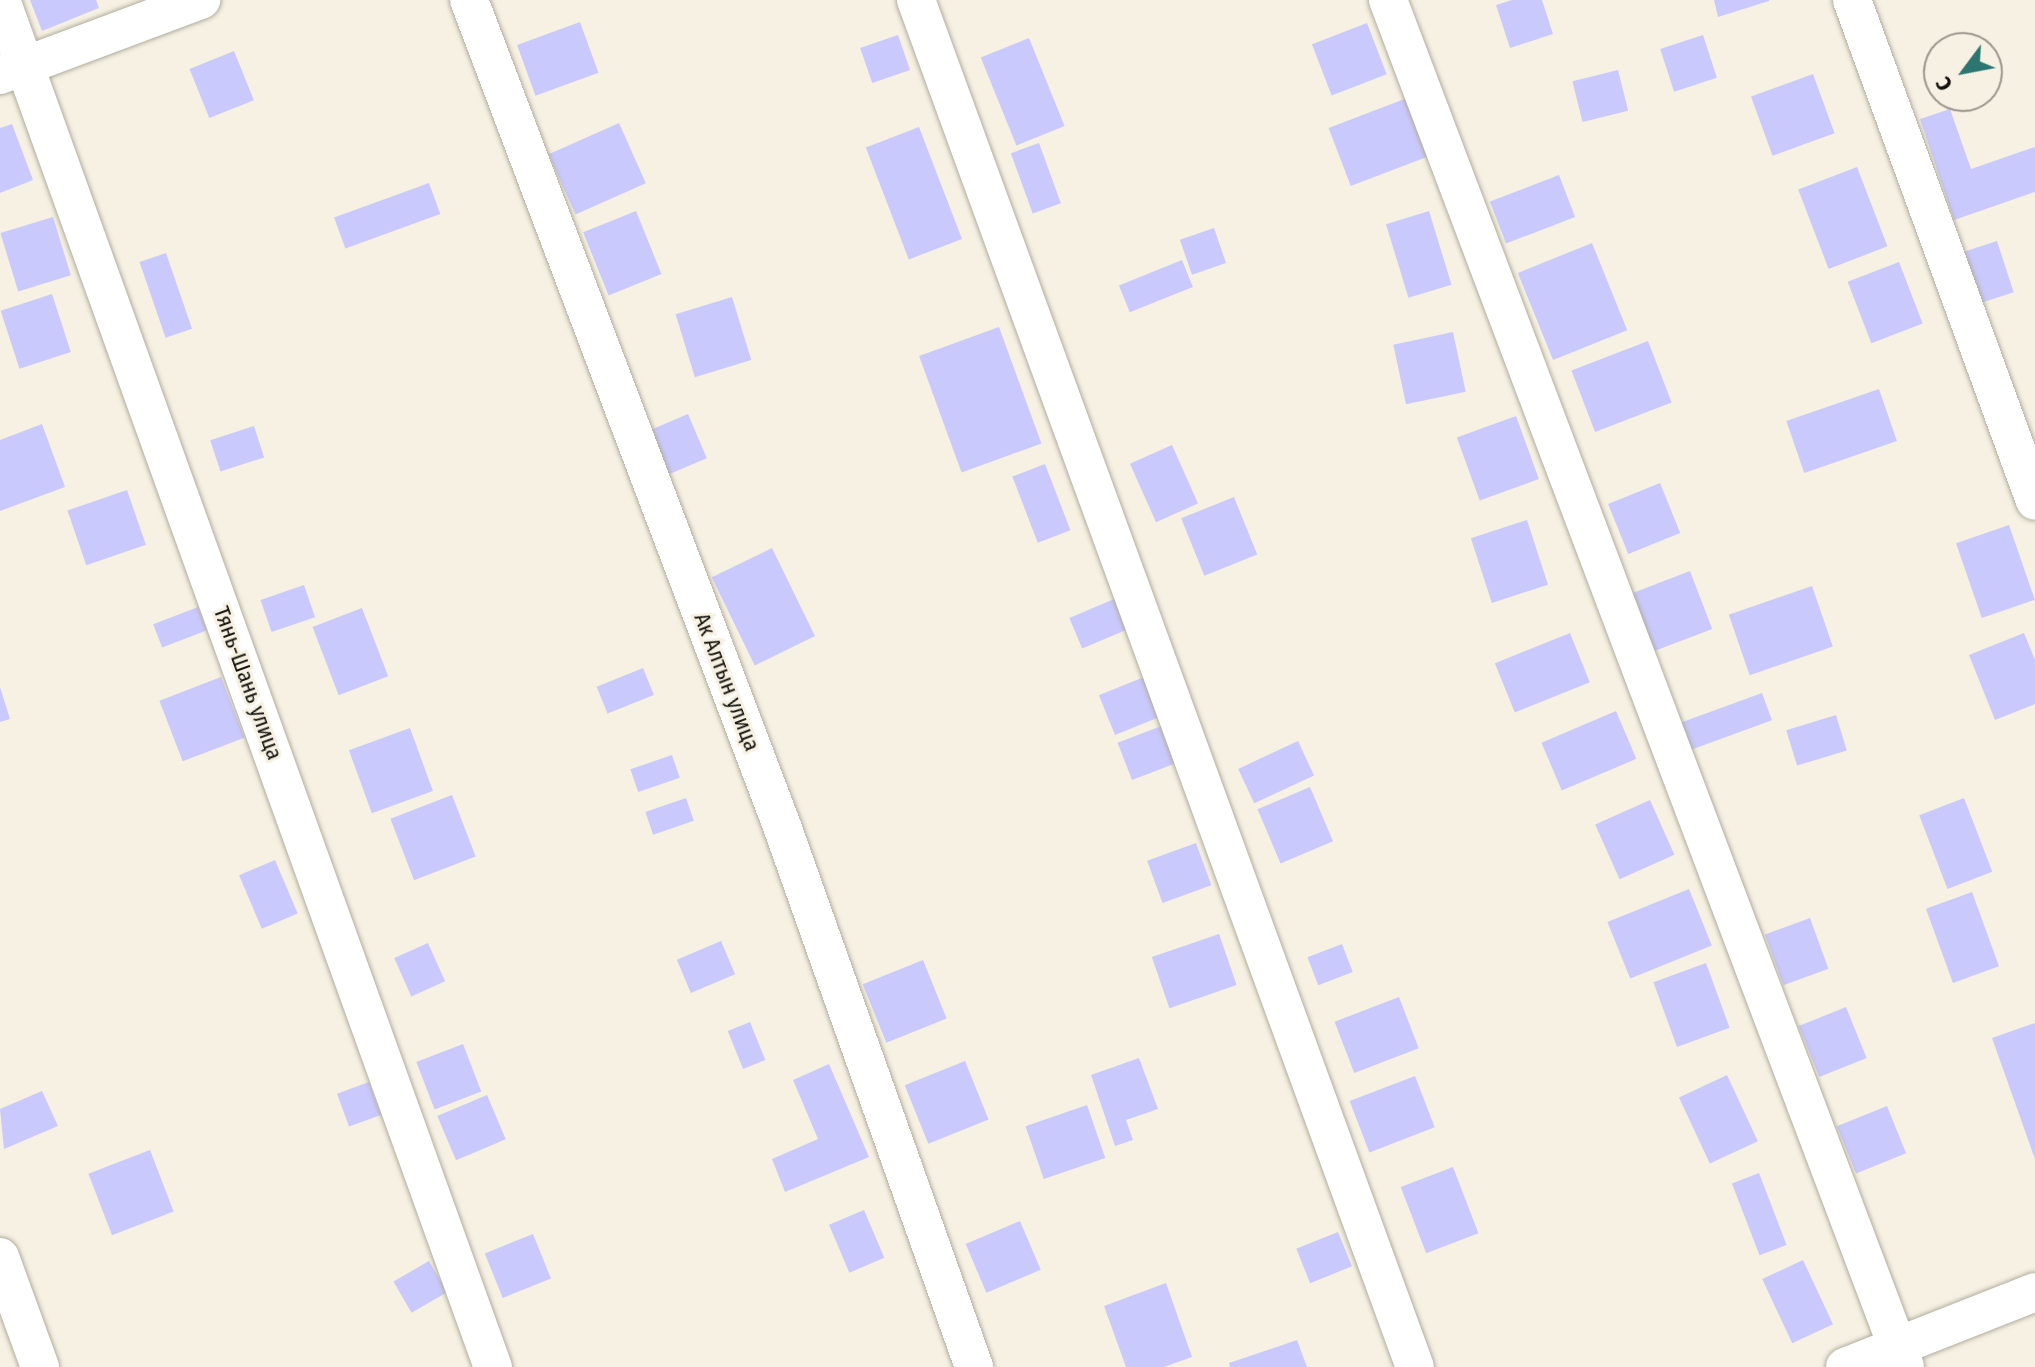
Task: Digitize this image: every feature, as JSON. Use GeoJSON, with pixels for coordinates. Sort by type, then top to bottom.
{"type":"FeatureCollection","features":[{"type":"Feature","properties":{"kind":"street","name":"Тянь-Шань улица"},"geometry":{"type":"LineString","coordinates":[[1,0],[13,70],[493,1367]]}},
{"type":"Feature","properties":{"kind":"street"},"geometry":{"type":"LineString","coordinates":[[13,70],[201,0]]}},
{"type":"Feature","properties":{"kind":"street","name":"Ак Алтын улица"},"geometry":{"type":"LineString","coordinates":[[469,0],[783,829],[974,1367]]}},
{"type":"Feature","properties":{"kind":"street"},"geometry":{"type":"LineString","coordinates":[[916,0],[1415,1367]]}},
{"type":"Feature","properties":{"kind":"street"},"geometry":{"type":"LineString","coordinates":[[1388,0],[1901,1357]]}},
{"type":"Feature","properties":{"kind":"street"},"geometry":{"type":"LineString","coordinates":[[1852,0],[2035,501]]}},
{"type":"Feature","properties":{"kind":"street"},"geometry":{"type":"LineString","coordinates":[[0,1257],[40,1367]]}},
{"type":"Feature","properties":{"kind":"street"},"geometry":{"type":"LineString","coordinates":[[1845,1367],[1901,1357],[2035,1292]]}},
{"type":"Feature","properties":{"kind":"building"},"geometry":{"type":"Polygon","coordinates":[[[30,0],[96,0],[99,8],[42,31],[30,0]]]}},
{"type":"Feature","properties":{"kind":"building"},"geometry":{"type":"Polygon","coordinates":[[[1512,0],[1542,0],[1553,34],[1510,48],[1496,5],[1512,0]]]}},
{"type":"Feature","properties":{"kind":"building"},"geometry":{"type":"Polygon","coordinates":[[[1714,0],[1769,0],[1769,1],[1718,17],[1714,0]]]}},
{"type":"Feature","properties":{"kind":"building"},"geometry":{"type":"Polygon","coordinates":[[[580,22],[598,73],[536,96],[517,45],[580,22]]]}},
{"type":"Feature","properties":{"kind":"building"},"geometry":{"type":"Polygon","coordinates":[[[1367,23],[1387,74],[1332,95],[1312,44],[1367,23]]]}},
{"type":"Feature","properties":{"kind":"building"},"geometry":{"type":"Polygon","coordinates":[[[898,35],[910,70],[872,83],[860,48],[898,35]]]}},
{"type":"Feature","properties":{"kind":"building"},"geometry":{"type":"Polygon","coordinates":[[[1703,35],[1717,78],[1674,92],[1660,49],[1703,35]]]}},
{"type":"Feature","properties":{"kind":"building"},"geometry":{"type":"Polygon","coordinates":[[[1029,38],[1065,126],[1016,146],[981,57],[1029,38]]]}},
{"type":"Feature","properties":{"kind":"building"},"geometry":{"type":"Polygon","coordinates":[[[234,51],[254,100],[209,118],[189,69],[234,51]]]}},
{"type":"Feature","properties":{"kind":"building"},"geometry":{"type":"Polygon","coordinates":[[[1618,70],[1628,111],[1583,122],[1572,81],[1618,70]]]}},
{"type":"Feature","properties":{"kind":"building"},"geometry":{"type":"Polygon","coordinates":[[[1813,74],[1835,133],[1773,156],[1751,97],[1813,74]]]}},
{"type":"Feature","properties":{"kind":"building"},"geometry":{"type":"Polygon","coordinates":[[[1407,98],[1429,156],[1351,186],[1329,128],[1407,98]]]}},
{"type":"Feature","properties":{"kind":"building"},"geometry":{"type":"Polygon","coordinates":[[[1951,112],[1971,169],[2035,147],[2035,192],[1954,220],[1920,119],[1951,112]]]}},
{"type":"Feature","properties":{"kind":"building"},"geometry":{"type":"Polygon","coordinates":[[[619,123],[646,183],[576,215],[549,154],[619,123]]]}},
{"type":"Feature","properties":{"kind":"building"},"geometry":{"type":"Polygon","coordinates":[[[12,124],[33,180],[0,193],[0,128],[12,124]]]}},
{"type":"Feature","properties":{"kind":"building"},"geometry":{"type":"Polygon","coordinates":[[[919,127],[962,239],[909,259],[866,147],[919,127]]]}},
{"type":"Feature","properties":{"kind":"building"},"geometry":{"type":"Polygon","coordinates":[[[1039,143],[1061,203],[1033,213],[1011,153],[1039,143]]]}},
{"type":"Feature","properties":{"kind":"building"},"geometry":{"type":"Polygon","coordinates":[[[1857,167],[1887,246],[1829,269],[1798,190],[1857,167]]]}},
{"type":"Feature","properties":{"kind":"building"},"geometry":{"type":"Polygon","coordinates":[[[1559,175],[1575,217],[1506,244],[1490,202],[1559,175]]]}},
{"type":"Feature","properties":{"kind":"building"},"geometry":{"type":"Polygon","coordinates":[[[429,183],[440,214],[345,249],[334,218],[429,183]]]}},
{"type":"Feature","properties":{"kind":"building"},"geometry":{"type":"Polygon","coordinates":[[[636,211],[661,274],[609,295],[583,232],[636,211]]]}},
{"type":"Feature","properties":{"kind":"building"},"geometry":{"type":"Polygon","coordinates":[[[1429,211],[1452,285],[1408,298],[1386,224],[1429,211]]]}},
{"type":"Feature","properties":{"kind":"building"},"geometry":{"type":"Polygon","coordinates":[[[53,217],[71,275],[18,291],[0,233],[53,217]]]}},
{"type":"Feature","properties":{"kind":"building"},"geometry":{"type":"Polygon","coordinates":[[[1214,228],[1226,263],[1192,275],[1180,240],[1214,228]]]}},
{"type":"Feature","properties":{"kind":"building"},"geometry":{"type":"Polygon","coordinates":[[[1997,241],[2014,292],[1974,305],[1957,254],[1997,241]]]}},
{"type":"Feature","properties":{"kind":"building"},"geometry":{"type":"Polygon","coordinates":[[[1592,243],[1627,330],[1553,360],[1518,273],[1592,243]]]}},
{"type":"Feature","properties":{"kind":"building"},"geometry":{"type":"Polygon","coordinates":[[[166,253],[192,329],[166,338],[140,262],[166,253]]]}},
{"type":"Feature","properties":{"kind":"building"},"geometry":{"type":"Polygon","coordinates":[[[1182,260],[1193,287],[1130,312],[1119,285],[1182,260]]]}},
{"type":"Feature","properties":{"kind":"building"},"geometry":{"type":"Polygon","coordinates":[[[1899,262],[1923,324],[1871,343],[1848,282],[1899,262]]]}},
{"type":"Feature","properties":{"kind":"building"},"geometry":{"type":"Polygon","coordinates":[[[52,294],[71,352],[19,369],[1,311],[52,294]]]}},
{"type":"Feature","properties":{"kind":"building"},"geometry":{"type":"Polygon","coordinates":[[[732,297],[751,360],[695,377],[676,314],[732,297]]]}},
{"type":"Feature","properties":{"kind":"building"},"geometry":{"type":"Polygon","coordinates":[[[999,327],[1041,444],[962,473],[919,356],[999,327]]]}},
{"type":"Feature","properties":{"kind":"building"},"geometry":{"type":"Polygon","coordinates":[[[1453,332],[1466,392],[1406,404],[1393,345],[1453,332]]]}},
{"type":"Feature","properties":{"kind":"building"},"geometry":{"type":"Polygon","coordinates":[[[1648,341],[1672,403],[1595,432],[1571,370],[1648,341]]]}},
{"type":"Feature","properties":{"kind":"building"},"geometry":{"type":"Polygon","coordinates":[[[1879,389],[1897,441],[1804,473],[1786,421],[1879,389]]]}},
{"type":"Feature","properties":{"kind":"building"},"geometry":{"type":"Polygon","coordinates":[[[688,414],[707,458],[669,474],[650,430],[688,414]]]}},
{"type":"Feature","properties":{"kind":"building"},"geometry":{"type":"Polygon","coordinates":[[[1516,416],[1539,479],[1480,501],[1457,438],[1516,416]]]}},
{"type":"Feature","properties":{"kind":"building"},"geometry":{"type":"Polygon","coordinates":[[[42,424],[65,487],[0,511],[0,440],[42,424]]]}},
{"type":"Feature","properties":{"kind":"building"},"geometry":{"type":"Polygon","coordinates":[[[254,426],[264,457],[220,472],[210,440],[254,426]]]}},
{"type":"Feature","properties":{"kind":"building"},"geometry":{"type":"Polygon","coordinates":[[[1172,445],[1198,503],[1156,522],[1130,464],[1172,445]]]}},
{"type":"Feature","properties":{"kind":"building"},"geometry":{"type":"Polygon","coordinates":[[[1045,464],[1070,530],[1038,543],[1012,477],[1045,464]]]}},
{"type":"Feature","properties":{"kind":"building"},"geometry":{"type":"Polygon","coordinates":[[[1660,483],[1680,533],[1628,554],[1608,504],[1660,483]]]}},
{"type":"Feature","properties":{"kind":"building"},"geometry":{"type":"Polygon","coordinates":[[[127,490],[146,545],[86,565],[67,511],[127,490]]]}},
{"type":"Feature","properties":{"kind":"building"},"geometry":{"type":"Polygon","coordinates":[[[1234,497],[1257,554],[1204,576],[1181,518],[1234,497]]]}},
{"type":"Feature","properties":{"kind":"building"},"geometry":{"type":"Polygon","coordinates":[[[1527,520],[1548,585],[1492,603],[1471,538],[1527,520]]]}},
{"type":"Feature","properties":{"kind":"building"},"geometry":{"type":"Polygon","coordinates":[[[2009,525],[2035,600],[1982,618],[1956,543],[2009,525]]]}},
{"type":"Feature","properties":{"kind":"building"},"geometry":{"type":"Polygon","coordinates":[[[772,548],[815,636],[755,665],[712,577],[772,548]]]}},
{"type":"Feature","properties":{"kind":"building"},"geometry":{"type":"Polygon","coordinates":[[[1690,571],[1712,629],[1654,651],[1632,593],[1690,571]]]}},
{"type":"Feature","properties":{"kind":"building"},"geometry":{"type":"Polygon","coordinates":[[[304,585],[315,617],[272,632],[261,600],[304,585]]]}},
{"type":"Feature","properties":{"kind":"building"},"geometry":{"type":"Polygon","coordinates":[[[1812,586],[1833,647],[1750,675],[1729,615],[1812,586]]]}},
{"type":"Feature","properties":{"kind":"building"},"geometry":{"type":"Polygon","coordinates":[[[1119,597],[1132,627],[1082,648],[1069,618],[1119,597]]]}},
{"type":"Feature","properties":{"kind":"building"},"geometry":{"type":"Polygon","coordinates":[[[198,607],[207,630],[162,648],[153,624],[198,607]]]}},
{"type":"Feature","properties":{"kind":"building"},"geometry":{"type":"Polygon","coordinates":[[[362,608],[388,676],[339,695],[313,627],[362,608]]]}},
{"type":"Feature","properties":{"kind":"building"},"geometry":{"type":"Polygon","coordinates":[[[1570,633],[1590,682],[1515,712],[1495,663],[1570,633]]]}},
{"type":"Feature","properties":{"kind":"building"},"geometry":{"type":"Polygon","coordinates":[[[2024,633],[2035,660],[2035,704],[1995,720],[1969,655],[2024,633]]]}},
{"type":"Feature","properties":{"kind":"building"},"geometry":{"type":"Polygon","coordinates":[[[643,668],[654,695],[608,714],[597,687],[643,668]]]}},
{"type":"Feature","properties":{"kind":"building"},"geometry":{"type":"Polygon","coordinates":[[[1149,675],[1165,715],[1115,735],[1099,695],[1149,675]]]}},
{"type":"Feature","properties":{"kind":"building"},"geometry":{"type":"Polygon","coordinates":[[[221,677],[244,738],[183,761],[159,701],[221,677]]]}},
{"type":"Feature","properties":{"kind":"building"},"geometry":{"type":"Polygon","coordinates":[[[0,687],[10,719],[0,722],[0,687]]]}},
{"type":"Feature","properties":{"kind":"building"},"geometry":{"type":"Polygon","coordinates":[[[1762,693],[1772,720],[1688,751],[1678,723],[1762,693]]]}},
{"type":"Feature","properties":{"kind":"building"},"geometry":{"type":"Polygon","coordinates":[[[1616,711],[1636,759],[1562,791],[1541,743],[1616,711]]]}},
{"type":"Feature","properties":{"kind":"building"},"geometry":{"type":"Polygon","coordinates":[[[1836,715],[1847,750],[1797,766],[1786,730],[1836,715]]]}},
{"type":"Feature","properties":{"kind":"building"},"geometry":{"type":"Polygon","coordinates":[[[1169,723],[1183,760],[1132,780],[1118,743],[1169,723]]]}},
{"type":"Feature","properties":{"kind":"building"},"geometry":{"type":"Polygon","coordinates":[[[410,728],[433,791],[372,813],[349,750],[410,728]]]}},
{"type":"Feature","properties":{"kind":"building"},"geometry":{"type":"Polygon","coordinates":[[[1298,741],[1314,775],[1254,803],[1238,769],[1298,741]]]}},
{"type":"Feature","properties":{"kind":"building"},"geometry":{"type":"Polygon","coordinates":[[[672,755],[680,778],[638,792],[630,769],[672,755]]]}},
{"type":"Feature","properties":{"kind":"building"},"geometry":{"type":"Polygon","coordinates":[[[1310,787],[1333,841],[1281,864],[1258,809],[1310,787]]]}},
{"type":"Feature","properties":{"kind":"building"},"geometry":{"type":"Polygon","coordinates":[[[452,795],[476,857],[414,880],[390,819],[452,795]]]}},
{"type":"Feature","properties":{"kind":"building"},"geometry":{"type":"Polygon","coordinates":[[[686,798],[694,821],[653,835],[645,812],[686,798]]]}},
{"type":"Feature","properties":{"kind":"building"},"geometry":{"type":"Polygon","coordinates":[[[1964,798],[1992,872],[1947,889],[1919,815],[1964,798]]]}},
{"type":"Feature","properties":{"kind":"building"},"geometry":{"type":"Polygon","coordinates":[[[1650,800],[1674,855],[1620,879],[1595,824],[1650,800]]]}},
{"type":"Feature","properties":{"kind":"building"},"geometry":{"type":"Polygon","coordinates":[[[1196,843],[1211,885],[1163,903],[1147,861],[1196,843]]]}},
{"type":"Feature","properties":{"kind":"building"},"geometry":{"type":"Polygon","coordinates":[[[275,860],[298,913],[262,929],[239,875],[275,860]]]}},
{"type":"Feature","properties":{"kind":"building"},"geometry":{"type":"Polygon","coordinates":[[[1689,889],[1712,946],[1630,979],[1607,922],[1689,889]]]}},
{"type":"Feature","properties":{"kind":"building"},"geometry":{"type":"Polygon","coordinates":[[[1972,892],[1999,966],[1953,983],[1926,909],[1972,892]]]}},
{"type":"Feature","properties":{"kind":"building"},"geometry":{"type":"Polygon","coordinates":[[[1810,918],[1828,969],[1783,985],[1765,934],[1810,918]]]}},
{"type":"Feature","properties":{"kind":"building"},"geometry":{"type":"Polygon","coordinates":[[[1219,934],[1237,985],[1169,1008],[1152,957],[1219,934]]]}},
{"type":"Feature","properties":{"kind":"building"},"geometry":{"type":"Polygon","coordinates":[[[721,941],[735,974],[691,993],[677,960],[721,941]]]}},
{"type":"Feature","properties":{"kind":"building"},"geometry":{"type":"Polygon","coordinates":[[[428,943],[445,981],[411,996],[394,958],[428,943]]]}},
{"type":"Feature","properties":{"kind":"building"},"geometry":{"type":"Polygon","coordinates":[[[1342,944],[1353,972],[1318,985],[1307,957],[1342,944]]]}},
{"type":"Feature","properties":{"kind":"building"},"geometry":{"type":"Polygon","coordinates":[[[923,960],[947,1018],[886,1043],[863,984],[923,960]]]}},
{"type":"Feature","properties":{"kind":"building"},"geometry":{"type":"Polygon","coordinates":[[[1706,963],[1730,1028],[1677,1047],[1653,982],[1706,963]]]}},
{"type":"Feature","properties":{"kind":"building"},"geometry":{"type":"Polygon","coordinates":[[[1399,997],[1419,1048],[1354,1073],[1335,1022],[1399,997]]]}},
{"type":"Feature","properties":{"kind":"building"},"geometry":{"type":"Polygon","coordinates":[[[1846,1007],[1867,1058],[1819,1077],[1799,1026],[1846,1007]]]}},
{"type":"Feature","properties":{"kind":"building"},"geometry":{"type":"Polygon","coordinates":[[[750,1022],[765,1060],[743,1069],[728,1031],[750,1022]]]}},
{"type":"Feature","properties":{"kind":"building"},"geometry":{"type":"Polygon","coordinates":[[[2035,1023],[2035,1159],[1992,1038],[2035,1023]]]}},
{"type":"Feature","properties":{"kind":"building"},"geometry":{"type":"Polygon","coordinates":[[[463,1044],[481,1092],[435,1110],[416,1062],[463,1044]]]}},
{"type":"Feature","properties":{"kind":"building"},"geometry":{"type":"Polygon","coordinates":[[[1139,1058],[1158,1109],[1126,1120],[1133,1140],[1115,1146],[1091,1075],[1139,1058]]]}},
{"type":"Feature","properties":{"kind":"building"},"geometry":{"type":"Polygon","coordinates":[[[965,1061],[989,1119],[928,1144],[905,1085],[965,1061]]]}},
{"type":"Feature","properties":{"kind":"building"},"geometry":{"type":"Polygon","coordinates":[[[829,1064],[869,1157],[785,1192],[772,1159],[818,1139],[793,1080],[829,1064]]]}},
{"type":"Feature","properties":{"kind":"building"},"geometry":{"type":"Polygon","coordinates":[[[1727,1075],[1758,1141],[1710,1164],[1679,1097],[1727,1075]]]}},
{"type":"Feature","properties":{"kind":"building"},"geometry":{"type":"Polygon","coordinates":[[[1415,1076],[1435,1127],[1369,1152],[1350,1101],[1415,1076]]]}},
{"type":"Feature","properties":{"kind":"building"},"geometry":{"type":"Polygon","coordinates":[[[369,1082],[381,1115],[349,1127],[337,1094],[369,1082]]]}},
{"type":"Feature","properties":{"kind":"building"},"geometry":{"type":"Polygon","coordinates":[[[42,1091],[58,1126],[4,1149],[0,1109],[42,1091]]]}},
{"type":"Feature","properties":{"kind":"building"},"geometry":{"type":"Polygon","coordinates":[[[487,1095],[506,1139],[456,1160],[437,1116],[487,1095]]]}},
{"type":"Feature","properties":{"kind":"building"},"geometry":{"type":"Polygon","coordinates":[[[1087,1105],[1105,1158],[1044,1179],[1026,1126],[1087,1105]]]}},
{"type":"Feature","properties":{"kind":"building"},"geometry":{"type":"Polygon","coordinates":[[[1887,1106],[1906,1153],[1856,1174],[1837,1126],[1887,1106]]]}},
{"type":"Feature","properties":{"kind":"building"},"geometry":{"type":"Polygon","coordinates":[[[150,1150],[174,1212],[112,1235],[88,1174],[150,1150]]]}},
{"type":"Feature","properties":{"kind":"building"},"geometry":{"type":"Polygon","coordinates":[[[1453,1167],[1478,1233],[1426,1253],[1401,1187],[1453,1167]]]}},
{"type":"Feature","properties":{"kind":"building"},"geometry":{"type":"Polygon","coordinates":[[[1759,1173],[1787,1245],[1760,1255],[1732,1183],[1759,1173]]]}},
{"type":"Feature","properties":{"kind":"building"},"geometry":{"type":"Polygon","coordinates":[[[864,1210],[884,1258],[849,1273],[829,1225],[864,1210]]]}},
{"type":"Feature","properties":{"kind":"building"},"geometry":{"type":"Polygon","coordinates":[[[1020,1221],[1041,1270],[986,1293],[966,1244],[1020,1221]]]}},
{"type":"Feature","properties":{"kind":"building"},"geometry":{"type":"Polygon","coordinates":[[[1338,1232],[1352,1266],[1310,1283],[1296,1249],[1338,1232]]]}},
{"type":"Feature","properties":{"kind":"building"},"geometry":{"type":"Polygon","coordinates":[[[533,1234],[551,1279],[503,1298],[485,1253],[533,1234]]]}},
{"type":"Feature","properties":{"kind":"building"},"geometry":{"type":"Polygon","coordinates":[[[1803,1260],[1833,1324],[1792,1343],[1762,1279],[1803,1260]]]}},
{"type":"Feature","properties":{"kind":"building"},"geometry":{"type":"Polygon","coordinates":[[[429,1261],[447,1292],[411,1313],[393,1282],[429,1261]]]}},
{"type":"Feature","properties":{"kind":"building"},"geometry":{"type":"Polygon","coordinates":[[[1166,1283],[1192,1357],[1164,1367],[1126,1367],[1104,1306],[1166,1283]]]}},
{"type":"Feature","properties":{"kind":"building"},"geometry":{"type":"Polygon","coordinates":[[[1297,1340],[1307,1367],[1230,1367],[1229,1363],[1297,1340]]]}}]}
